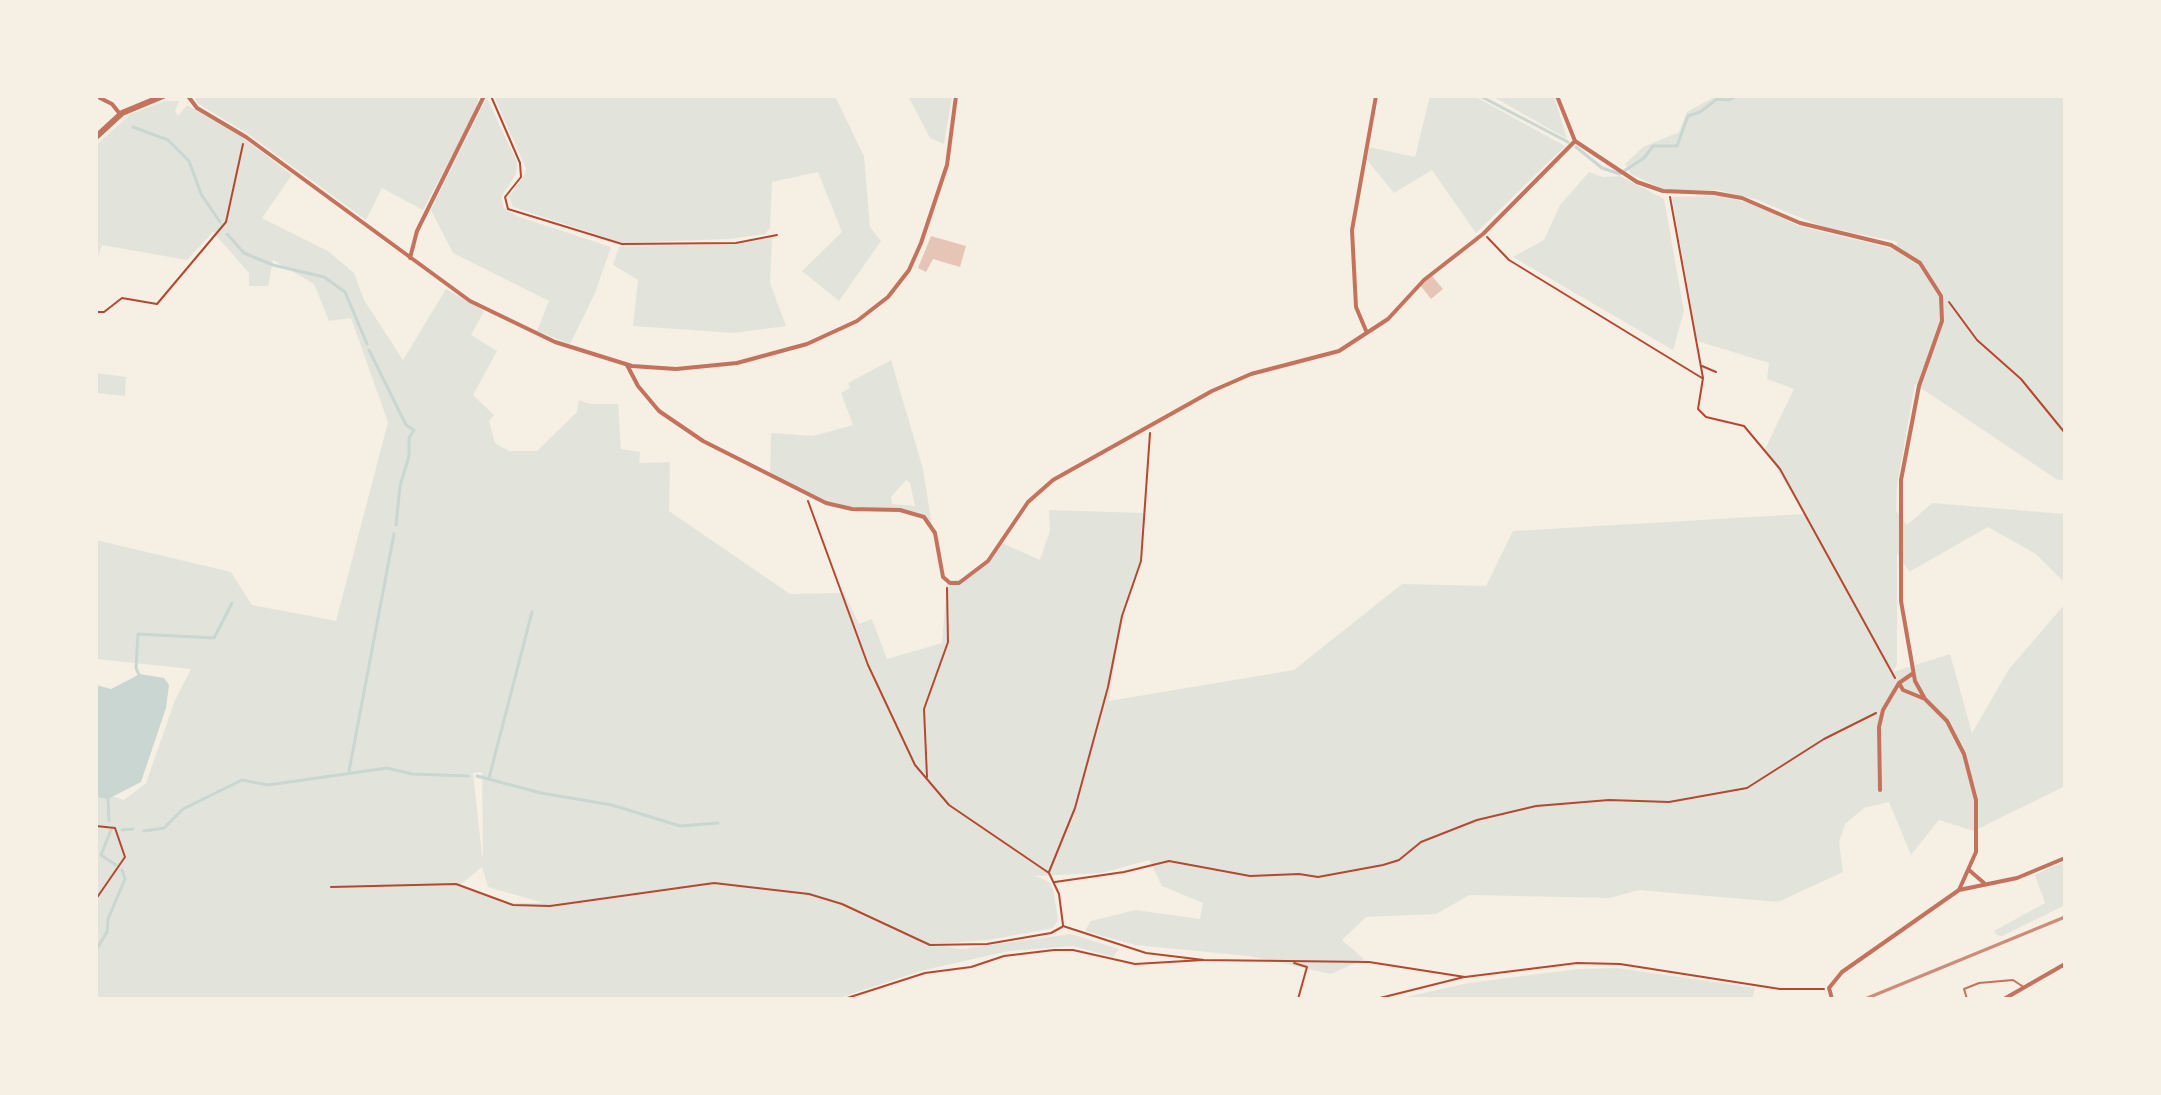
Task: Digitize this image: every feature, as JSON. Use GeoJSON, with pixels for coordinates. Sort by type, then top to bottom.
{"type":"FeatureCollection","features":[{"type":"Feature","properties":{"kind":"street"},"geometry":{"type":"LineString","coordinates":[[96,96],[112,104],[120,114]]}},
{"type":"Feature","properties":{"kind":"street"},"geometry":{"type":"LineString","coordinates":[[96,137],[120,114],[163,96]]}},
{"type":"Feature","properties":{"kind":"street"},"geometry":{"type":"LineString","coordinates":[[188,96],[193,104],[246,137],[447,287],[502,318],[555,342],[627,365],[676,369],[747,361],[807,344],[857,321],[881,304],[899,285],[919,250],[947,165],[956,96]]}},
{"type":"Feature","properties":{"kind":"street"},"geometry":{"type":"LineString","coordinates":[[410,258],[417,231],[484,96]]}},
{"type":"Feature","properties":{"kind":"street"},"geometry":{"type":"LineString","coordinates":[[1367,333],[1355,304],[1352,235],[1356,191],[1376,96]]}},
{"type":"Feature","properties":{"kind":"street"},"geometry":{"type":"LineString","coordinates":[[1557,96],[1575,141],[1630,178],[1669,192],[1707,192],[1742,198],[1807,225],[1891,245],[1920,263],[1938,288],[1942,321],[1919,386],[1900,492],[1902,617],[1912,674],[1925,699],[1953,731],[1973,785],[1977,839],[1969,870],[1959,890]]}},
{"type":"Feature","properties":{"kind":"street"},"geometry":{"type":"LineString","coordinates":[[627,365],[642,392],[675,425],[806,493],[844,508],[908,511],[924,517],[932,526],[947,581],[962,582],[979,570],[1042,488],[1240,378],[1339,351],[1394,315],[1424,280],[1483,234],[1575,141]]}},
{"type":"Feature","properties":{"kind":"street"},"geometry":{"type":"LineString","coordinates":[[1880,790],[1879,727],[1883,710],[1899,683],[1912,674]]}},
{"type":"Feature","properties":{"kind":"street"},"geometry":{"type":"LineString","coordinates":[[1899,683],[1903,690],[1925,699]]}},
{"type":"Feature","properties":{"kind":"street"},"geometry":{"type":"LineString","coordinates":[[1831,998],[1829,988],[1842,972],[1959,890],[2017,878],[2065,858]]}},
{"type":"Feature","properties":{"kind":"street"},"geometry":{"type":"LineString","coordinates":[[1969,870],[1984,883]]}},
{"type":"Feature","properties":{"kind":"street"},"geometry":{"type":"LineString","coordinates":[[2004,999],[2065,964]]}},
{"type":"Feature","properties":{"kind":"lane"},"geometry":{"type":"LineString","coordinates":[[1967,999],[1964,989],[1979,983],[2013,980],[2022,986]]}},
{"type":"Feature","properties":{"kind":"path"},"geometry":{"type":"LineString","coordinates":[[491,96],[520,163],[521,177],[505,197],[508,209],[620,244],[736,243],[777,235]]}},
{"type":"Feature","properties":{"kind":"path"},"geometry":{"type":"LineString","coordinates":[[96,312],[104,312],[122,298],[157,304],[226,222],[242,147]]}},
{"type":"Feature","properties":{"kind":"path"},"geometry":{"type":"LineString","coordinates":[[1669,192],[1703,378],[1698,409],[1706,417],[1744,426],[1780,469],[1899,683]]}},
{"type":"Feature","properties":{"kind":"path"},"geometry":{"type":"LineString","coordinates":[[1483,234],[1509,260],[1703,378]]}},
{"type":"Feature","properties":{"kind":"path"},"geometry":{"type":"LineString","coordinates":[[1938,288],[1977,340],[2021,379],[2065,433]]}},
{"type":"Feature","properties":{"kind":"path"},"geometry":{"type":"LineString","coordinates":[[1700,366],[1716,372]]}},
{"type":"Feature","properties":{"kind":"path"},"geometry":{"type":"LineString","coordinates":[[1049,873],[1075,808],[1108,687],[1122,616],[1141,561],[1151,425]]}},
{"type":"Feature","properties":{"kind":"path"},"geometry":{"type":"LineString","coordinates":[[806,493],[868,665],[915,765],[949,805],[977,827],[1049,873],[1055,882],[1063,926]]}},
{"type":"Feature","properties":{"kind":"path"},"geometry":{"type":"LineString","coordinates":[[927,778],[924,709],[948,642],[947,581]]}},
{"type":"Feature","properties":{"kind":"path"},"geometry":{"type":"LineString","coordinates":[[1055,882],[1124,872],[1169,861],[1250,876],[1318,877],[1383,865],[1399,860],[1421,842],[1477,820],[1536,806],[1609,800],[1669,802],[1747,788],[1824,739],[1883,710]]}},
{"type":"Feature","properties":{"kind":"path"},"geometry":{"type":"LineString","coordinates":[[96,826],[115,828],[125,857],[96,899]]}},
{"type":"Feature","properties":{"kind":"path"},"geometry":{"type":"LineString","coordinates":[[331,887],[456,884],[513,905],[550,906],[714,883],[831,900],[930,945],[987,944],[1051,933],[1063,926],[1146,953],[1204,960]]}},
{"type":"Feature","properties":{"kind":"path"},"geometry":{"type":"LineString","coordinates":[[844,999],[925,973],[971,967],[1004,956],[1066,950],[1130,963],[1204,960],[1369,962],[1465,977]]}},
{"type":"Feature","properties":{"kind":"path"},"geometry":{"type":"LineString","coordinates":[[1292,962],[1307,967],[1298,999]]}},
{"type":"Feature","properties":{"kind":"path"},"geometry":{"type":"LineString","coordinates":[[1376,999],[1465,977],[1577,963],[1620,964],[1780,989],[1829,988]]}},
{"type":"Feature","properties":{"kind":"shaded area"},"geometry":{"type":"Polygon","coordinates":[[[194,96],[479,96],[476,110],[423,210],[382,188],[366,220],[248,134],[197,103],[194,96]]]}},
{"type":"Feature","properties":{"kind":"shaded area"},"geometry":{"type":"Polygon","coordinates":[[[494,96],[836,98],[864,156],[870,227],[881,241],[839,301],[802,271],[842,232],[818,172],[772,182],[770,228],[765,234],[729,239],[622,243],[513,207],[509,197],[526,168],[494,96]]]}},
{"type":"Feature","properties":{"kind":"shaded area"},"geometry":{"type":"Polygon","coordinates":[[[908,96],[952,96],[944,144],[930,138],[908,96]]]}},
{"type":"Feature","properties":{"kind":"shaded area"},"geometry":{"type":"Polygon","coordinates":[[[1430,96],[1474,96],[1565,146],[1476,233],[1432,170],[1394,193],[1367,160],[1369,147],[1415,157],[1430,96]]]}},
{"type":"Feature","properties":{"kind":"shaded area"},"geometry":{"type":"Polygon","coordinates":[[[1492,96],[1554,96],[1567,139],[1492,96]]]}},
{"type":"Feature","properties":{"kind":"shaded area"},"geometry":{"type":"Polygon","coordinates":[[[1716,96],[2065,96],[2065,481],[2056,479],[1915,384],[1897,485],[1896,511],[1907,525],[1932,503],[2065,514],[2065,583],[2036,554],[1988,527],[1909,572],[1897,553],[1897,664],[1893,672],[1950,654],[1972,733],[2009,669],[2065,604],[2065,786],[1974,831],[1939,820],[1911,855],[1889,802],[1864,808],[1845,824],[1839,842],[1843,872],[1778,902],[1639,890],[1610,898],[1470,895],[1436,914],[1366,917],[1342,940],[1364,959],[1331,974],[1249,956],[1135,945],[1085,931],[1091,921],[1135,910],[1200,919],[1203,903],[1162,886],[1149,860],[1101,873],[1035,876],[1049,882],[1053,889],[1058,920],[1053,928],[989,940],[932,944],[962,949],[1071,934],[1119,949],[1113,957],[1073,946],[1009,951],[924,970],[836,999],[96,999],[96,791],[124,800],[146,783],[175,700],[191,669],[96,659],[96,540],[231,572],[252,605],[336,621],[388,422],[351,318],[329,321],[314,284],[273,260],[268,286],[249,286],[249,273],[213,232],[187,260],[102,245],[96,262],[96,145],[131,114],[165,101],[179,101],[175,111],[178,116],[187,105],[238,134],[292,175],[262,218],[328,251],[354,273],[364,300],[403,360],[446,289],[484,311],[471,335],[497,351],[473,395],[494,415],[489,421],[495,443],[509,451],[537,451],[577,412],[579,400],[590,404],[618,404],[621,449],[640,452],[639,463],[670,462],[669,511],[790,594],[844,593],[859,624],[872,619],[887,659],[942,643],[947,581],[969,578],[1002,543],[1040,560],[1050,530],[1049,510],[1144,513],[1141,561],[1122,616],[1109,701],[1294,670],[1402,584],[1486,586],[1513,531],[1804,514],[1765,449],[1794,389],[1767,379],[1769,363],[1697,341],[1672,197],[1723,196],[1756,205],[1799,226],[1894,249],[1898,242],[1821,226],[1755,199],[1717,190],[1665,190],[1631,174],[1625,164],[1643,147],[1679,132],[1687,112],[1716,96]],[[482,772],[473,773],[483,855],[482,772]],[[482,867],[460,885],[504,903],[544,903],[488,887],[482,867]]]}},
{"type":"Feature","properties":{"kind":"shaded area"},"geometry":{"type":"Polygon","coordinates":[[[487,98],[517,162],[516,174],[501,197],[504,208],[517,216],[611,247],[595,293],[570,344],[537,331],[549,301],[453,253],[431,210],[487,98]]]}},
{"type":"Feature","properties":{"kind":"shaded area"},"geometry":{"type":"Polygon","coordinates":[[[1589,172],[1603,177],[1620,176],[1664,199],[1684,311],[1673,350],[1513,257],[1544,240],[1560,205],[1589,172]]]}},
{"type":"Feature","properties":{"kind":"shaded area"},"geometry":{"type":"Polygon","coordinates":[[[772,238],[770,283],[786,326],[734,333],[633,326],[638,280],[613,265],[619,247],[740,244],[772,238]]]}},
{"type":"Feature","properties":{"kind":"shaded area"},"geometry":{"type":"Polygon","coordinates":[[[891,360],[923,469],[932,526],[914,513],[835,506],[770,474],[771,433],[813,436],[853,425],[841,393],[850,388],[848,383],[891,360]],[[906,480],[891,497],[892,504],[915,506],[910,483],[906,480]]]}},
{"type":"Feature","properties":{"kind":"shaded area"},"geometry":{"type":"Polygon","coordinates":[[[96,373],[126,377],[125,396],[96,393],[96,373]]]}},
{"type":"Feature","properties":{"kind":"shaded area"},"geometry":{"type":"Polygon","coordinates":[[[140,674],[164,678],[169,685],[166,708],[141,782],[108,799],[96,797],[96,685],[111,689],[140,674]]]}},
{"type":"Feature","properties":{"kind":"shaded area"},"geometry":{"type":"Polygon","coordinates":[[[2065,861],[2065,905],[2002,936],[1997,935],[1994,931],[2045,903],[2035,875],[2065,861]]]}},
{"type":"Feature","properties":{"kind":"shaded area"},"geometry":{"type":"Polygon","coordinates":[[[1618,968],[1755,988],[1752,999],[1397,999],[1468,983],[1578,969],[1618,968]]]}},
{"type":"Feature","properties":{"kind":"building"},"geometry":{"type":"Polygon","coordinates":[[[931,236],[966,246],[960,267],[933,259],[926,272],[918,268],[931,236]]]}},
{"type":"Feature","properties":{"kind":"building"},"geometry":{"type":"Polygon","coordinates":[[[1432,276],[1443,289],[1431,299],[1420,285],[1432,276]]]}},
{"type":"Feature","properties":{"kind":"waterway"},"geometry":{"type":"LineString","coordinates":[[1480,96],[1568,142]]}},
{"type":"Feature","properties":{"kind":"waterway"},"geometry":{"type":"LineString","coordinates":[[1624,171],[1644,158],[1653,146],[1677,146],[1688,116],[1700,112],[1717,99],[1729,100],[1737,96]]}},
{"type":"Feature","properties":{"kind":"waterway"},"geometry":{"type":"LineString","coordinates":[[133,127],[168,140],[189,161],[201,194],[220,222]]}},
{"type":"Feature","properties":{"kind":"waterway"},"geometry":{"type":"LineString","coordinates":[[1576,147],[1602,168],[1620,174]]}},
{"type":"Feature","properties":{"kind":"waterway"},"geometry":{"type":"LineString","coordinates":[[227,234],[244,253],[273,265],[324,277],[345,292],[367,344]]}},
{"type":"Feature","properties":{"kind":"waterway"},"geometry":{"type":"LineString","coordinates":[[369,350],[406,425],[414,430],[409,438],[409,456],[400,486],[396,525]]}},
{"type":"Feature","properties":{"kind":"waterway"},"geometry":{"type":"LineString","coordinates":[[349,771],[394,534]]}},
{"type":"Feature","properties":{"kind":"waterway"},"geometry":{"type":"LineString","coordinates":[[139,675],[136,668],[138,634],[214,638],[232,603]]}},
{"type":"Feature","properties":{"kind":"waterway"},"geometry":{"type":"LineString","coordinates":[[489,778],[532,612]]}},
{"type":"Feature","properties":{"kind":"waterway"},"geometry":{"type":"LineString","coordinates":[[144,831],[164,828],[183,809],[242,780],[268,785],[387,768],[412,774],[468,776]]}},
{"type":"Feature","properties":{"kind":"waterway"},"geometry":{"type":"LineString","coordinates":[[477,776],[541,793],[612,805],[680,826],[718,823]]}},
{"type":"Feature","properties":{"kind":"waterway"},"geometry":{"type":"LineString","coordinates":[[108,799],[109,821]]}},
{"type":"Feature","properties":{"kind":"waterway"},"geometry":{"type":"LineString","coordinates":[[122,830],[133,829]]}},
{"type":"Feature","properties":{"kind":"waterway"},"geometry":{"type":"LineString","coordinates":[[111,830],[101,855],[116,865]]}},
{"type":"Feature","properties":{"kind":"waterway"},"geometry":{"type":"LineString","coordinates":[[96,950],[107,932],[108,919],[125,879],[122,870]]}},
{"type":"Feature","properties":{"kind":"railway"},"geometry":{"type":"LineString","coordinates":[[1865,999],[2065,917]]}}]}
